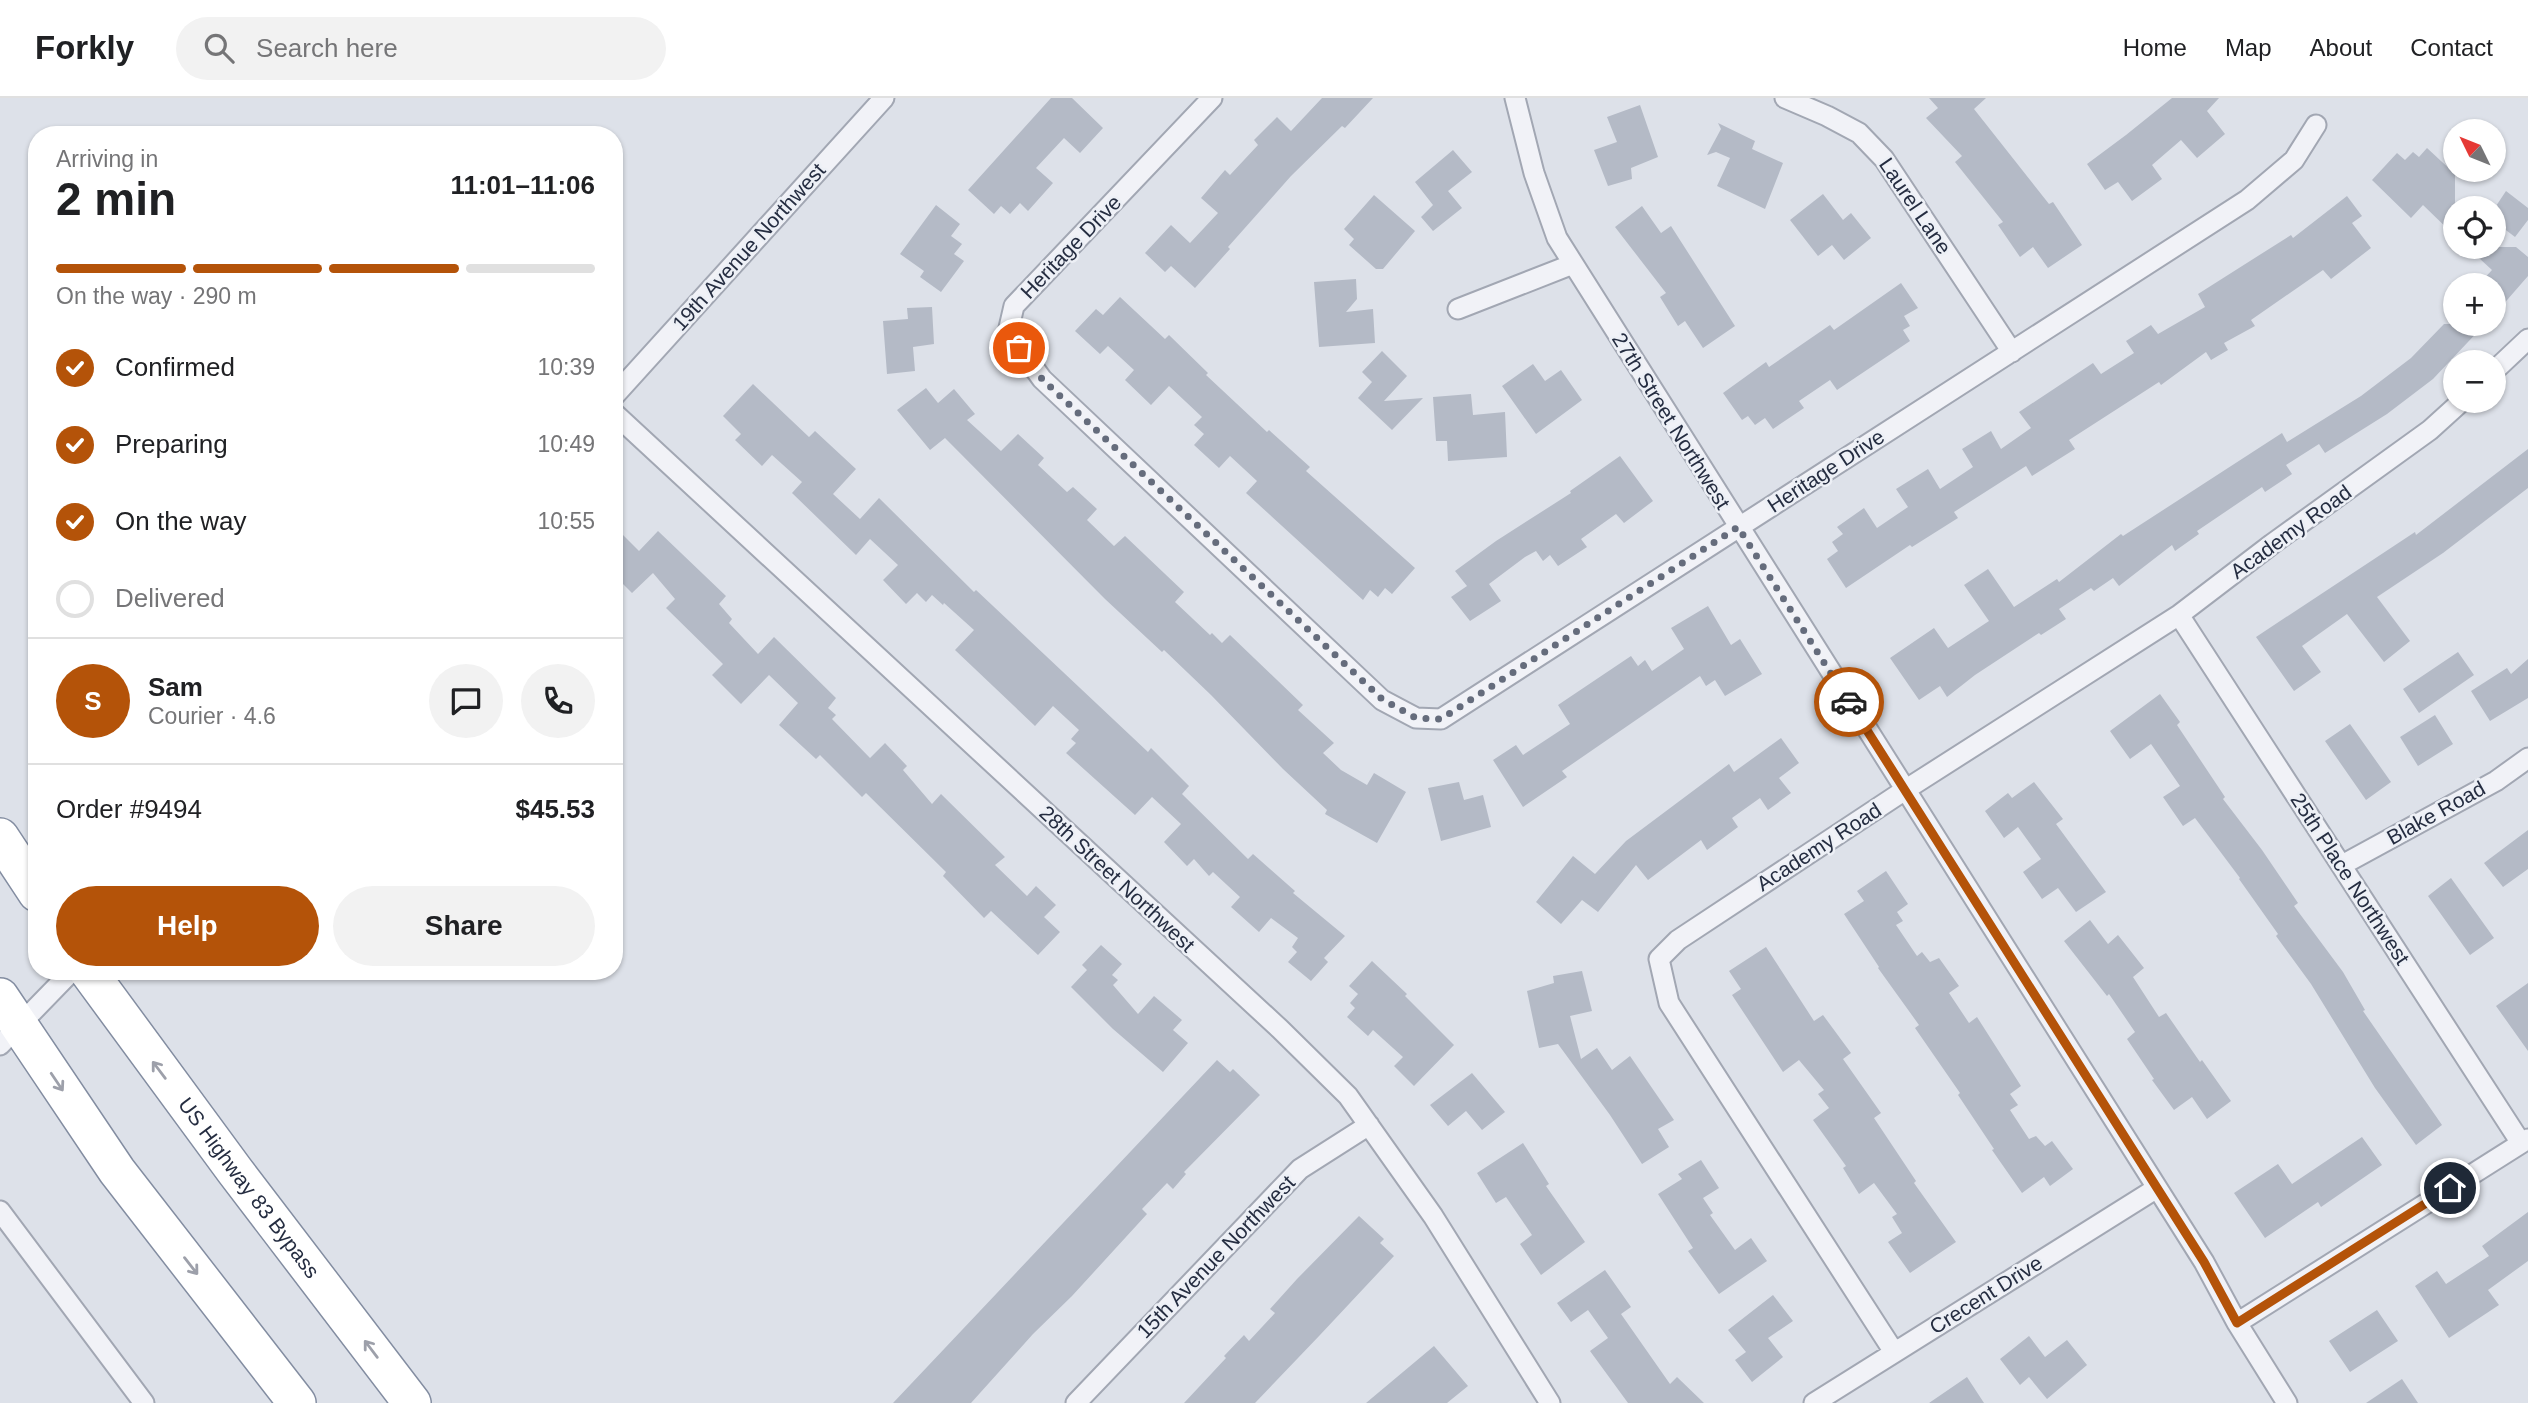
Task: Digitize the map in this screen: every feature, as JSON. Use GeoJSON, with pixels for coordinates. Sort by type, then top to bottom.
{"type":"FeatureCollection","features":[{"type":"Feature","properties":{"kind":"highway"},"geometry":{"type":"LineString","coordinates":[[0,837],[28,879]]}},
{"type":"Feature","properties":{"kind":"highway","name":"US Highway 83 Bypass"},"geometry":{"type":"LineString","coordinates":[[95,980],[234,1171],[412,1403]]}},
{"type":"Feature","properties":{"kind":"highway"},"geometry":{"type":"LineString","coordinates":[[6,1023],[297,1403]]}},
{"type":"Feature","properties":{"kind":"street","name":"19th Avenue Northwest"},"geometry":{"type":"LineString","coordinates":[[623,386],[884,98]]}},
{"type":"Feature","properties":{"kind":"street","name":"Heritage Drive"},"geometry":{"type":"LineString","coordinates":[[1212,98],[1014,306],[1008,332],[1042,379],[1382,699],[1416,718],[1441,719],[2247,201],[2294,160],[2316,125]]}},
{"type":"Feature","properties":{"kind":"street","name":"27th Street Northwest"},"geometry":{"type":"LineString","coordinates":[[1515,98],[1534,173],[1557,238],[2204,1262],[2237,1323],[2287,1403]]}},
{"type":"Feature","properties":{"kind":"street","name":"Laurel Lane"},"geometry":{"type":"LineString","coordinates":[[1785,98],[1859,133],[1884,159],[2012,352]]}},
{"type":"Feature","properties":{"kind":"street"},"geometry":{"type":"LineString","coordinates":[[1458,309],[1573,264]]}},
{"type":"Feature","properties":{"kind":"street"},"geometry":{"type":"LineString","coordinates":[[2506,360],[2528,339]]}},
{"type":"Feature","properties":{"kind":"street","name":"Academy Road"},"geometry":{"type":"LineString","coordinates":[[1894,1352],[1669,1003],[1659,959],[1678,940],[1905,790],[2179,615],[2430,430],[2449,413]]}},
{"type":"Feature","properties":{"kind":"street","name":"28th Street Northwest"},"geometry":{"type":"LineString","coordinates":[[623,421],[1348,1096],[1433,1216],[1550,1403]]}},
{"type":"Feature","properties":{"kind":"street","name":"25th Place Northwest"},"geometry":{"type":"LineString","coordinates":[[2179,615],[2524,1141]]}},
{"type":"Feature","properties":{"kind":"street","name":"Blake Road"},"geometry":{"type":"LineString","coordinates":[[2342,866],[2496,780],[2528,758]]}},
{"type":"Feature","properties":{"kind":"street"},"geometry":{"type":"LineString","coordinates":[[6,1023],[61,980]]}},
{"type":"Feature","properties":{"kind":"street","name":"15th Avenue Northwest"},"geometry":{"type":"LineString","coordinates":[[1076,1403],[1300,1169],[1369,1125]]}},
{"type":"Feature","properties":{"kind":"street"},"geometry":{"type":"LineString","coordinates":[[2237,1323],[2524,1141]]}},
{"type":"Feature","properties":{"kind":"street","name":"Crecent Drive"},"geometry":{"type":"LineString","coordinates":[[1814,1403],[2157,1188]]}},
{"type":"Feature","properties":{"kind":"street"},"geometry":{"type":"LineString","coordinates":[[0,1211],[144,1403]]}},
{"type":"Feature","properties":{"kind":"building"},"geometry":{"type":"Polygon","coordinates":[[[1051,98],[1072,98],[1103,128],[1080,153],[1064,138],[1036,168],[1053,183],[1028,211],[1020,203],[1010,214],[1001,206],[994,214],[968,190],[1051,98]]]}},
{"type":"Feature","properties":{"kind":"building"},"geometry":{"type":"Polygon","coordinates":[[[1322,98],[1373,98],[1345,128],[1342,126],[1291,176],[1195,288],[1171,266],[1165,272],[1145,253],[1171,225],[1190,243],[1218,213],[1201,198],[1225,170],[1230,175],[1258,145],[1254,140],[1277,117],[1291,131],[1322,98]]]}},
{"type":"Feature","properties":{"kind":"building"},"geometry":{"type":"Polygon","coordinates":[[[1929,98],[1986,98],[1974,109],[2049,204],[2053,202],[2082,245],[2048,268],[2033,247],[2020,257],[1998,225],[2003,222],[1955,162],[1962,156],[1926,118],[1938,108],[1929,98]]]}},
{"type":"Feature","properties":{"kind":"building"},"geometry":{"type":"Polygon","coordinates":[[[2172,98],[2219,98],[2207,111],[2225,134],[2197,158],[2181,140],[2152,165],[2162,179],[2132,201],[2118,182],[2105,190],[2087,164],[2172,98]]]}},
{"type":"Feature","properties":{"kind":"building"},"geometry":{"type":"Polygon","coordinates":[[[1640,105],[1658,157],[1631,168],[1632,179],[1608,186],[1594,150],[1617,142],[1607,117],[1640,105]]]}},
{"type":"Feature","properties":{"kind":"building"},"geometry":{"type":"Polygon","coordinates":[[[1718,123],[1755,141],[1752,149],[1783,163],[1765,209],[1717,186],[1730,158],[1716,152],[1707,155],[1721,129],[1718,123]]]}},
{"type":"Feature","properties":{"kind":"building"},"geometry":{"type":"Polygon","coordinates":[[[2427,148],[2443,163],[2443,182],[2455,182],[2455,196],[2443,196],[2443,224],[2423,205],[2411,218],[2372,180],[2397,153],[2405,160],[2413,152],[2419,157],[2427,148]]]}},
{"type":"Feature","properties":{"kind":"building"},"geometry":{"type":"Polygon","coordinates":[[[1453,150],[1472,172],[1448,191],[1462,208],[1433,231],[1421,217],[1433,205],[1415,182],[1453,150]]]}},
{"type":"Feature","properties":{"kind":"building"},"geometry":{"type":"Polygon","coordinates":[[[2506,191],[2528,208],[2528,220],[2515,237],[2506,230],[2506,196],[2503,196],[2506,191]]]}},
{"type":"Feature","properties":{"kind":"building"},"geometry":{"type":"Polygon","coordinates":[[[1823,194],[1843,220],[1851,213],[1871,238],[1844,260],[1832,245],[1818,256],[1790,220],[1823,194]]]}},
{"type":"Feature","properties":{"kind":"building"},"geometry":{"type":"Polygon","coordinates":[[[1374,195],[1415,231],[1383,269],[1376,269],[1349,245],[1354,239],[1344,229],[1374,195]]]}},
{"type":"Feature","properties":{"kind":"building"},"geometry":{"type":"Polygon","coordinates":[[[2347,196],[2362,216],[2352,223],[2371,248],[2331,279],[2323,270],[2251,320],[2255,326],[2224,343],[2228,350],[2211,360],[2206,352],[2161,385],[2159,382],[2069,440],[2075,449],[2032,476],[2026,466],[1954,512],[1958,518],[1912,547],[1910,545],[1846,588],[1827,559],[1838,551],[1832,542],[1843,534],[1837,527],[1864,508],[1877,528],[1908,507],[1896,489],[1928,469],[1940,489],[1973,467],[1962,449],[1991,431],[2001,449],[2031,428],[2019,412],[2093,363],[2101,374],[2134,353],[2126,341],[2151,325],[2158,334],[2205,307],[2198,294],[2291,235],[2293,238],[2347,196]]]}},
{"type":"Feature","properties":{"kind":"building"},"geometry":{"type":"Polygon","coordinates":[[[936,205],[960,224],[951,236],[962,244],[954,254],[964,261],[941,292],[920,277],[924,271],[900,254],[936,205]]]}},
{"type":"Feature","properties":{"kind":"building"},"geometry":{"type":"Polygon","coordinates":[[[1642,206],[1661,233],[1671,226],[1735,326],[1703,348],[1685,321],[1678,326],[1660,297],[1666,293],[1615,227],[1642,206]]]}},
{"type":"Feature","properties":{"kind":"building"},"geometry":{"type":"Polygon","coordinates":[[[2506,247],[2516,247],[2528,257],[2528,276],[2506,301],[2506,273],[2489,273],[2492,270],[2480,259],[2506,259],[2506,247]]]}},
{"type":"Feature","properties":{"kind":"building"},"geometry":{"type":"Polygon","coordinates":[[[1356,279],[1357,299],[1346,312],[1373,309],[1375,343],[1319,347],[1314,282],[1356,279]]]}},
{"type":"Feature","properties":{"kind":"building"},"geometry":{"type":"Polygon","coordinates":[[[1901,283],[1918,308],[1904,316],[1910,326],[1903,330],[1910,341],[1837,390],[1830,380],[1799,401],[1804,408],[1773,429],[1765,418],[1755,425],[1748,416],[1742,420],[1723,393],[1766,362],[1769,367],[1830,325],[1834,330],[1901,283]]]}},
{"type":"Feature","properties":{"kind":"building"},"geometry":{"type":"Polygon","coordinates":[[[1120,297],[1165,339],[1169,335],[1208,373],[1206,375],[1267,432],[1269,430],[1310,467],[1306,471],[1415,568],[1392,594],[1385,588],[1378,597],[1370,590],[1363,600],[1246,493],[1257,481],[1230,456],[1219,468],[1194,445],[1204,434],[1194,425],[1202,417],[1169,386],[1151,405],[1125,380],[1134,370],[1108,346],[1100,354],[1075,331],[1096,309],[1103,315],[1120,297]]]}},
{"type":"Feature","properties":{"kind":"building"},"geometry":{"type":"Polygon","coordinates":[[[932,307],[934,344],[913,347],[915,371],[887,374],[883,321],[908,319],[907,308],[932,307]]]}},
{"type":"Feature","properties":{"kind":"building"},"geometry":{"type":"Polygon","coordinates":[[[2443,325],[2443,336],[2474,336],[2460,350],[2443,350],[2443,368],[2387,414],[2325,453],[2319,444],[2286,465],[2292,474],[2265,492],[2262,487],[2197,531],[2199,534],[2175,551],[2172,545],[2119,586],[2113,578],[2094,591],[2091,588],[2059,609],[2066,619],[2041,635],[2039,633],[1947,697],[1940,686],[1919,700],[1890,658],[1934,628],[1948,648],[1989,621],[1964,585],[1988,569],[2014,607],[2057,579],[2059,582],[2121,534],[2123,536],[2282,433],[2287,442],[2361,396],[2411,358],[2443,325]]]}},
{"type":"Feature","properties":{"kind":"building"},"geometry":{"type":"Polygon","coordinates":[[[1382,351],[1407,376],[1384,401],[1423,398],[1392,430],[1358,398],[1372,382],[1362,372],[1382,351]]]}},
{"type":"Feature","properties":{"kind":"building"},"geometry":{"type":"Polygon","coordinates":[[[1533,364],[1545,381],[1561,370],[1582,400],[1536,434],[1502,386],[1533,364]]]}},
{"type":"Feature","properties":{"kind":"building"},"geometry":{"type":"Polygon","coordinates":[[[753,384],[809,437],[815,431],[856,469],[833,494],[860,519],[879,498],[974,592],[976,590],[1148,752],[1151,748],[1189,786],[1182,794],[1248,859],[1253,854],[1295,891],[1293,893],[1345,936],[1324,958],[1328,962],[1311,981],[1288,962],[1297,952],[1292,947],[1298,938],[1271,918],[1259,932],[1231,907],[1240,897],[1213,872],[1209,876],[1194,859],[1187,866],[1164,842],[1181,824],[1152,797],[1135,815],[1066,753],[1076,743],[1071,739],[1079,730],[1053,706],[1035,726],[955,650],[974,630],[932,595],[926,602],[917,593],[906,604],[883,580],[898,565],[870,539],[856,555],[792,493],[802,482],[772,455],[762,466],[735,440],[741,434],[723,416],[753,384]]]}},
{"type":"Feature","properties":{"kind":"building"},"geometry":{"type":"Polygon","coordinates":[[[926,388],[938,403],[954,389],[975,414],[967,420],[1001,451],[1018,434],[1044,458],[1038,465],[1067,492],[1073,487],[1097,509],[1087,520],[1114,546],[1125,536],[1184,592],[1175,602],[1222,643],[1230,635],[1303,705],[1298,710],[1334,743],[1323,753],[1341,770],[1367,785],[1374,773],[1406,792],[1377,843],[1325,814],[1327,810],[1211,695],[1105,599],[945,438],[930,450],[897,410],[926,388]]]}},
{"type":"Feature","properties":{"kind":"building"},"geometry":{"type":"Polygon","coordinates":[[[1471,394],[1473,415],[1505,412],[1507,457],[1448,461],[1447,441],[1436,441],[1433,397],[1471,394]]]}},
{"type":"Feature","properties":{"kind":"building"},"geometry":{"type":"Polygon","coordinates":[[[2528,449],[2528,488],[2443,553],[2377,597],[2410,641],[2384,662],[2347,614],[2302,646],[2321,672],[2294,691],[2256,637],[2415,532],[2416,535],[2528,449]]]}},
{"type":"Feature","properties":{"kind":"building"},"geometry":{"type":"Polygon","coordinates":[[[1620,456],[1653,501],[1624,523],[1616,514],[1581,539],[1587,547],[1558,566],[1550,555],[1543,561],[1536,551],[1525,557],[1489,584],[1501,601],[1470,621],[1451,597],[1467,586],[1455,571],[1571,493],[1570,491],[1620,456]]]}},
{"type":"Feature","properties":{"kind":"building"},"geometry":{"type":"Polygon","coordinates":[[[658,531],[726,596],[719,604],[732,619],[729,623],[758,654],[774,637],[836,698],[828,708],[836,715],[832,719],[870,758],[885,743],[907,766],[903,770],[932,804],[941,794],[1005,857],[995,865],[1027,896],[1036,886],[1056,905],[1044,917],[1060,932],[1038,955],[991,911],[984,918],[943,876],[946,872],[866,793],[862,797],[820,755],[816,759],[779,725],[798,703],[769,675],[741,704],[712,675],[723,664],[666,608],[675,599],[653,573],[632,593],[623,584],[623,535],[639,551],[658,531]]]}},
{"type":"Feature","properties":{"kind":"building"},"geometry":{"type":"Polygon","coordinates":[[[1708,606],[1731,645],[1740,639],[1762,674],[1725,696],[1715,680],[1706,686],[1700,676],[1562,771],[1567,777],[1523,807],[1493,760],[1516,745],[1523,755],[1570,724],[1558,705],[1631,656],[1638,666],[1645,660],[1652,671],[1684,649],[1671,628],[1708,606]]]}},
{"type":"Feature","properties":{"kind":"building"},"geometry":{"type":"Polygon","coordinates":[[[2458,652],[2474,675],[2419,713],[2403,689],[2458,652]]]}},
{"type":"Feature","properties":{"kind":"building"},"geometry":{"type":"Polygon","coordinates":[[[2528,659],[2528,698],[2490,721],[2471,691],[2507,668],[2511,674],[2528,659]]]}},
{"type":"Feature","properties":{"kind":"building"},"geometry":{"type":"Polygon","coordinates":[[[2160,694],[2180,722],[2177,725],[2225,797],[2223,799],[2298,903],[2294,906],[2343,972],[2365,1010],[2363,1011],[2442,1125],[2416,1145],[2375,1088],[2311,984],[2276,936],[2278,934],[2240,878],[2195,818],[2183,826],[2163,797],[2180,786],[2151,744],[2130,759],[2110,731],[2160,694]]]}},
{"type":"Feature","properties":{"kind":"building"},"geometry":{"type":"Polygon","coordinates":[[[2435,715],[2453,744],[2418,766],[2400,737],[2435,715]]]}},
{"type":"Feature","properties":{"kind":"building"},"geometry":{"type":"Polygon","coordinates":[[[2350,724],[2391,782],[2366,800],[2325,741],[2350,724]]]}},
{"type":"Feature","properties":{"kind":"building"},"geometry":{"type":"Polygon","coordinates":[[[1781,738],[1799,763],[1779,778],[1791,793],[1768,810],[1760,798],[1732,818],[1738,827],[1707,850],[1701,840],[1648,880],[1636,865],[1598,912],[1582,900],[1561,924],[1536,902],[1573,856],[1595,874],[1626,841],[1729,764],[1734,772],[1781,738]]]}},
{"type":"Feature","properties":{"kind":"building"},"geometry":{"type":"Polygon","coordinates":[[[1459,782],[1464,800],[1483,795],[1491,827],[1441,841],[1428,788],[1459,782]]]}},
{"type":"Feature","properties":{"kind":"building"},"geometry":{"type":"Polygon","coordinates":[[[2034,782],[2063,819],[2056,824],[2106,892],[2076,912],[2058,888],[2042,899],[2023,872],[2041,859],[2018,827],[2004,838],[1985,811],[2008,793],[2012,798],[2034,782]]]}},
{"type":"Feature","properties":{"kind":"building"},"geometry":{"type":"Polygon","coordinates":[[[2528,830],[2528,869],[2503,887],[2484,863],[2528,830]]]}},
{"type":"Feature","properties":{"kind":"building"},"geometry":{"type":"Polygon","coordinates":[[[1886,871],[1908,904],[1897,912],[1903,921],[1896,925],[1917,956],[1922,952],[1930,962],[1939,958],[1959,986],[1949,993],[1969,1023],[1977,1017],[2021,1086],[2010,1094],[2018,1105],[2010,1110],[2029,1139],[2036,1136],[2045,1146],[2052,1141],[2073,1169],[2050,1186],[2044,1177],[2022,1193],[1992,1150],[1994,1149],[1958,1095],[1960,1093],[1915,1028],[1919,1025],[1844,914],[1864,901],[1857,891],[1886,871]]]}},
{"type":"Feature","properties":{"kind":"building"},"geometry":{"type":"Polygon","coordinates":[[[2451,878],[2494,938],[2470,955],[2428,896],[2451,878]]]}},
{"type":"Feature","properties":{"kind":"building"},"geometry":{"type":"Polygon","coordinates":[[[2090,920],[2108,944],[2118,935],[2144,968],[2133,977],[2159,1017],[2166,1013],[2231,1101],[2207,1119],[2192,1097],[2174,1110],[2127,1039],[2135,1032],[2109,994],[2107,996],[2064,941],[2090,920]]]}},
{"type":"Feature","properties":{"kind":"building"},"geometry":{"type":"Polygon","coordinates":[[[1101,945],[1122,964],[1112,975],[1118,980],[1113,985],[1138,1014],[1154,996],[1182,1020],[1173,1030],[1188,1043],[1163,1072],[1113,1029],[1071,987],[1087,970],[1082,965],[1101,945]]]}},
{"type":"Feature","properties":{"kind":"building"},"geometry":{"type":"Polygon","coordinates":[[[1766,947],[1814,1021],[1823,1015],[1851,1053],[1843,1059],[1881,1113],[1874,1118],[1916,1181],[1914,1183],[1956,1242],[1910,1273],[1888,1242],[1902,1233],[1892,1217],[1897,1214],[1874,1183],[1859,1194],[1843,1168],[1846,1166],[1813,1120],[1829,1108],[1818,1094],[1824,1090],[1799,1060],[1783,1072],[1732,995],[1741,989],[1729,971],[1766,947]]]}},
{"type":"Feature","properties":{"kind":"building"},"geometry":{"type":"Polygon","coordinates":[[[1372,961],[1454,1045],[1414,1086],[1394,1066],[1403,1057],[1373,1030],[1368,1036],[1347,1017],[1355,1008],[1350,1003],[1358,994],[1349,986],[1372,961]]]}},
{"type":"Feature","properties":{"kind":"building"},"geometry":{"type":"Polygon","coordinates":[[[1582,971],[1592,1011],[1570,1016],[1581,1059],[1597,1048],[1612,1070],[1630,1056],[1674,1120],[1658,1129],[1669,1147],[1642,1164],[1558,1044],[1539,1048],[1527,991],[1554,983],[1553,976],[1582,971]]]}},
{"type":"Feature","properties":{"kind":"building"},"geometry":{"type":"Polygon","coordinates":[[[2528,983],[2528,1051],[2496,1006],[2528,983]]]}},
{"type":"Feature","properties":{"kind":"building"},"geometry":{"type":"Polygon","coordinates":[[[1217,1060],[1230,1072],[1233,1069],[1260,1095],[1184,1172],[1186,1174],[1173,1189],[1167,1183],[1142,1209],[1147,1214],[971,1403],[893,1403],[1217,1060]]]}},
{"type":"Feature","properties":{"kind":"building"},"geometry":{"type":"Polygon","coordinates":[[[1472,1073],[1505,1112],[1482,1130],[1466,1111],[1448,1126],[1430,1105],[1472,1073]]]}},
{"type":"Feature","properties":{"kind":"building"},"geometry":{"type":"Polygon","coordinates":[[[2362,1137],[2382,1165],[2321,1207],[2318,1202],[2265,1238],[2234,1193],[2278,1164],[2292,1184],[2362,1137]]]}},
{"type":"Feature","properties":{"kind":"building"},"geometry":{"type":"Polygon","coordinates":[[[1523,1143],[1549,1184],[1546,1186],[1585,1242],[1541,1275],[1520,1244],[1532,1235],[1506,1197],[1496,1203],[1477,1173],[1523,1143]]]}},
{"type":"Feature","properties":{"kind":"building"},"geometry":{"type":"Polygon","coordinates":[[[1701,1160],[1719,1188],[1703,1198],[1713,1213],[1710,1215],[1735,1250],[1751,1238],[1767,1261],[1719,1294],[1688,1251],[1693,1248],[1658,1194],[1682,1179],[1678,1174],[1701,1160]]]}},
{"type":"Feature","properties":{"kind":"building"},"geometry":{"type":"Polygon","coordinates":[[[2528,1212],[2528,1261],[2488,1290],[2499,1305],[2449,1338],[2415,1286],[2437,1271],[2446,1284],[2489,1256],[2482,1246],[2528,1212]]]}},
{"type":"Feature","properties":{"kind":"building"},"geometry":{"type":"Polygon","coordinates":[[[1359,1216],[1384,1239],[1380,1243],[1394,1256],[1255,1403],[1184,1403],[1244,1335],[1249,1341],[1275,1313],[1270,1309],[1359,1216]]]}},
{"type":"Feature","properties":{"kind":"building"},"geometry":{"type":"Polygon","coordinates":[[[1605,1270],[1631,1307],[1621,1314],[1670,1384],[1677,1377],[1704,1403],[1628,1403],[1590,1351],[1608,1338],[1588,1310],[1571,1322],[1557,1303],[1605,1270]]]}},
{"type":"Feature","properties":{"kind":"building"},"geometry":{"type":"Polygon","coordinates":[[[1773,1295],[1793,1321],[1768,1338],[1783,1357],[1752,1382],[1735,1360],[1746,1352],[1728,1330],[1773,1295]]]}},
{"type":"Feature","properties":{"kind":"building"},"geometry":{"type":"Polygon","coordinates":[[[2377,1310],[2398,1341],[2350,1372],[2329,1341],[2377,1310]]]}},
{"type":"Feature","properties":{"kind":"building"},"geometry":{"type":"Polygon","coordinates":[[[2029,1336],[2045,1357],[2067,1340],[2087,1365],[2047,1399],[2029,1377],[2020,1385],[2000,1359],[2029,1336]]]}},
{"type":"Feature","properties":{"kind":"building"},"geometry":{"type":"Polygon","coordinates":[[[1434,1346],[1468,1386],[1447,1403],[1366,1403],[1434,1346]]]}},
{"type":"Feature","properties":{"kind":"building"},"geometry":{"type":"Polygon","coordinates":[[[1967,1377],[1984,1403],[1929,1403],[1967,1377]]]}},
{"type":"Feature","properties":{"kind":"building"},"geometry":{"type":"Polygon","coordinates":[[[2402,1379],[2418,1403],[2366,1403],[2402,1379]]]}},
{"type":"Feature","properties":{"kind":"way so far"},"geometry":{"type":"LineString","coordinates":[[1019,348],[1042,379],[1382,699],[1416,718],[1441,719],[1738,527],[1849,702]]}},
{"type":"Feature","properties":{"kind":"route"},"geometry":{"type":"LineString","coordinates":[[1849,702],[2204,1262],[2237,1323],[2450,1188]]}}]}
